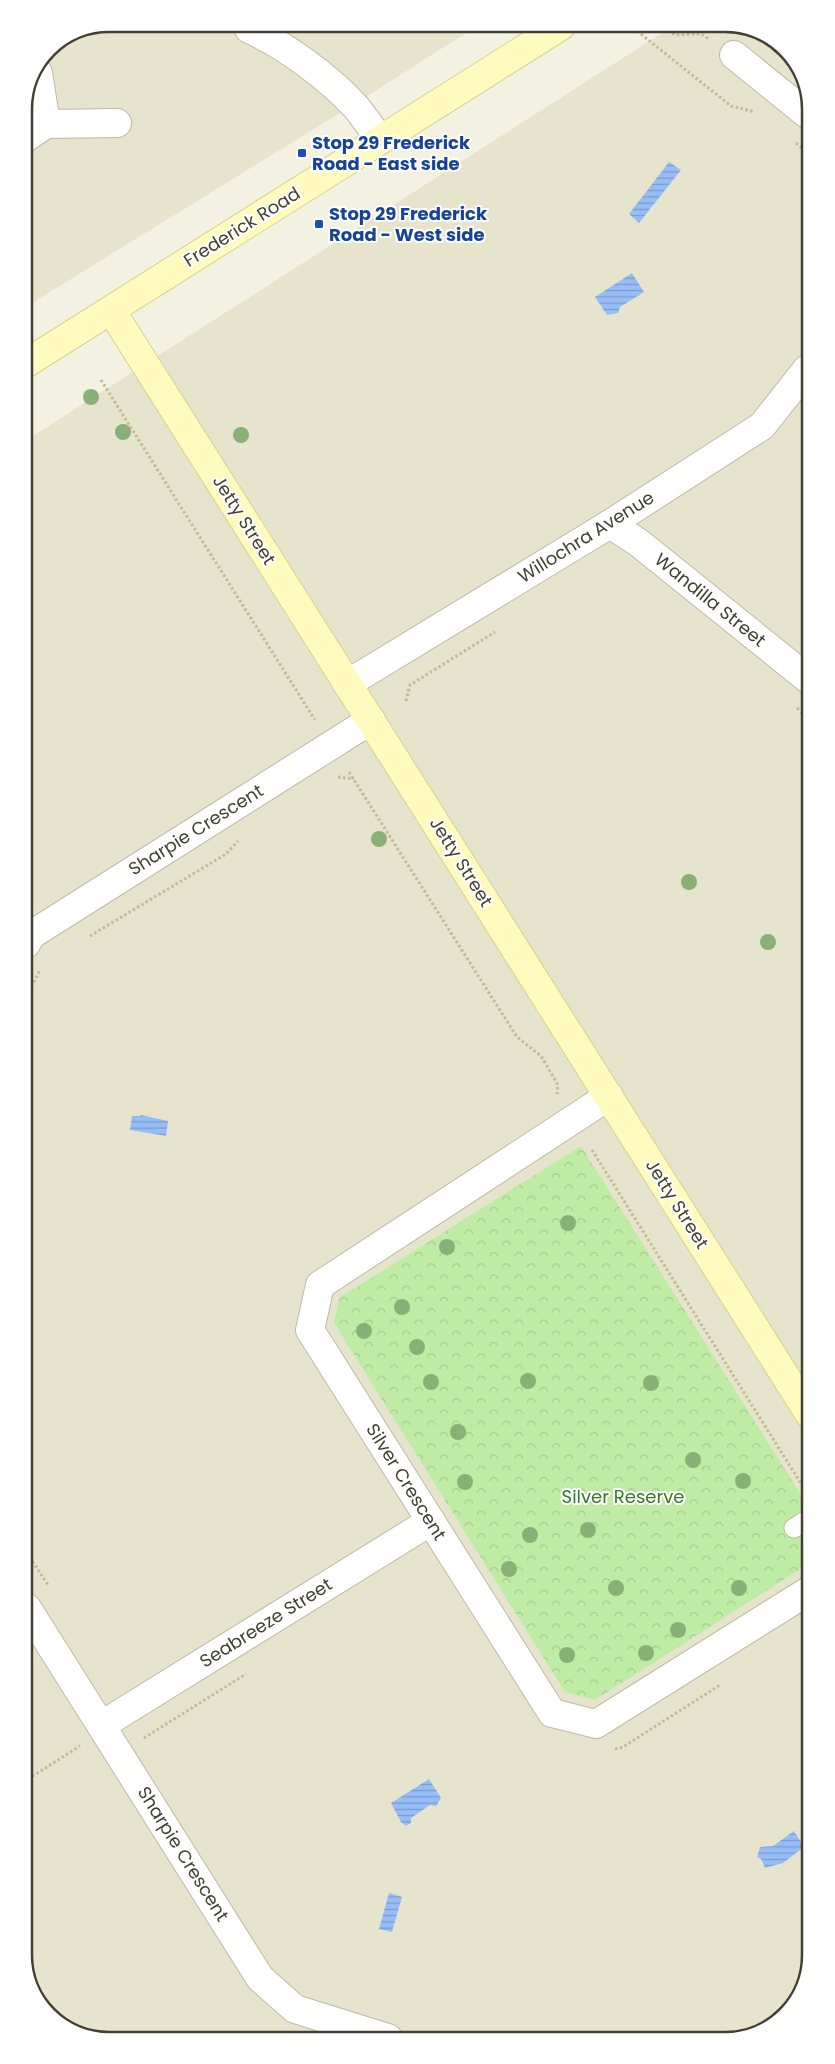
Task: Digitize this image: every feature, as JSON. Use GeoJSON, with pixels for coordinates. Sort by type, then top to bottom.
{"type":"FeatureCollection","features":[{"type":"Feature","properties":{"kind":"street"},"geometry":{"type":"LineString","coordinates":[[259,32],[330,82],[356,107],[380,140]]}},
{"type":"Feature","properties":{"kind":"street","name":"Frederick Road"},"geometry":{"type":"LineString","coordinates":[[33,358],[550,33]]}},
{"type":"Feature","properties":{"kind":"street"},"geometry":{"type":"LineString","coordinates":[[734,55],[802,110]]}},
{"type":"Feature","properties":{"kind":"street"},"geometry":{"type":"LineString","coordinates":[[38,82],[35,131],[117,123]]}},
{"type":"Feature","properties":{"kind":"street","name":"Jetty Street"},"geometry":{"type":"LineString","coordinates":[[111,310],[802,1402]]}},
{"type":"Feature","properties":{"kind":"street","name":"Willochra Avenue"},"geometry":{"type":"LineString","coordinates":[[347,684],[610,524],[762,426],[802,376]]}},
{"type":"Feature","properties":{"kind":"street","name":"Wandilla Street"},"geometry":{"type":"LineString","coordinates":[[610,524],[639,543],[802,674]]}},
{"type":"Feature","properties":{"kind":"street","name":"Sharpie Crescent"},"geometry":{"type":"LineString","coordinates":[[33,934],[371,720]]}},
{"type":"Feature","properties":{"kind":"street","name":"Silver Crescent"},"geometry":{"type":"LineString","coordinates":[[609,1096],[320,1284],[310,1330],[552,1713],[596,1724],[802,1595]]}},
{"type":"Feature","properties":{"kind":"street","name":"Seabreeze Street"},"geometry":{"type":"LineString","coordinates":[[102,1725],[431,1521]]}},
{"type":"Feature","properties":{"kind":"street","name":"Sharpie Crescent"},"geometry":{"type":"LineString","coordinates":[[32,1616],[260,1978],[295,2009],[367,2031]]}},
{"type":"Feature","properties":{"kind":"lane"},"geometry":{"type":"LineString","coordinates":[[794,1528],[802,1523]]}},
{"type":"Feature","properties":{"kind":"path"},"geometry":{"type":"LineString","coordinates":[[639,33],[731,106],[760,113]]}},
{"type":"Feature","properties":{"kind":"path"},"geometry":{"type":"LineString","coordinates":[[670,33],[676,36],[702,34],[734,55]]}},
{"type":"Feature","properties":{"kind":"path"},"geometry":{"type":"LineString","coordinates":[[793,141],[802,148]]}},
{"type":"Feature","properties":{"kind":"path"},"geometry":{"type":"LineString","coordinates":[[100,380],[318,726]]}},
{"type":"Feature","properties":{"kind":"path"},"geometry":{"type":"LineString","coordinates":[[406,701],[410,686],[501,628]]}},
{"type":"Feature","properties":{"kind":"path"},"geometry":{"type":"LineString","coordinates":[[793,706],[802,713]]}},
{"type":"Feature","properties":{"kind":"path"},"geometry":{"type":"LineString","coordinates":[[349,772],[517,1036],[541,1056],[558,1085],[556,1096]]}},
{"type":"Feature","properties":{"kind":"path"},"geometry":{"type":"LineString","coordinates":[[330,776],[354,779]]}},
{"type":"Feature","properties":{"kind":"path"},"geometry":{"type":"LineString","coordinates":[[85,939],[226,854],[246,834]]}},
{"type":"Feature","properties":{"kind":"path"},"geometry":{"type":"LineString","coordinates":[[33,985],[44,964]]}},
{"type":"Feature","properties":{"kind":"path"},"geometry":{"type":"LineString","coordinates":[[592,1150],[802,1486]]}},
{"type":"Feature","properties":{"kind":"path"},"geometry":{"type":"LineString","coordinates":[[607,1751],[623,1747],[721,1684]]}},
{"type":"Feature","properties":{"kind":"path"},"geometry":{"type":"LineString","coordinates":[[32,1776],[80,1746]]}},
{"type":"Feature","properties":{"kind":"shaded area"},"geometry":{"type":"Polygon","coordinates":[[[110,32],[467,33],[33,303],[33,104],[40,75],[48,63],[67,45],[80,38],[110,32]]]}},
{"type":"Feature","properties":{"kind":"shaded area"},"geometry":{"type":"Polygon","coordinates":[[[662,33],[731,33],[745,35],[755,38],[772,48],[792,71],[802,99],[802,1965],[795,1989],[787,2001],[780,2009],[760,2024],[726,2032],[104,2031],[75,2024],[55,2009],[40,1989],[32,1955],[33,436],[662,33]]]}},
{"type":"Feature","properties":{"kind":"green space","name":"Silver Reserve"},"geometry":{"type":"Polygon","coordinates":[[[581,1146],[802,1496],[802,1568],[595,1700],[565,1692],[334,1323],[339,1298],[581,1146]]]}},
{"type":"Feature","properties":{"kind":"water"},"geometry":{"type":"Polygon","coordinates":[[[669,162],[681,170],[639,223],[629,214],[669,162]]]}},
{"type":"Feature","properties":{"kind":"water"},"geometry":{"type":"Polygon","coordinates":[[[632,273],[644,292],[620,307],[618,313],[607,315],[595,297],[632,273]]]}},
{"type":"Feature","properties":{"kind":"water"},"geometry":{"type":"Polygon","coordinates":[[[141,1115],[168,1121],[166,1136],[130,1130],[132,1116],[141,1115]]]}},
{"type":"Feature","properties":{"kind":"water"},"geometry":{"type":"Polygon","coordinates":[[[429,1779],[441,1798],[436,1806],[430,1805],[411,1818],[411,1823],[406,1826],[401,1822],[391,1803],[429,1779]]]}},
{"type":"Feature","properties":{"kind":"water"},"geometry":{"type":"Polygon","coordinates":[[[794,1831],[802,1844],[802,1849],[783,1863],[765,1868],[761,1859],[757,1857],[760,1847],[773,1846],[794,1831]]]}},
{"type":"Feature","properties":{"kind":"water"},"geometry":{"type":"Polygon","coordinates":[[[389,1893],[402,1897],[392,1932],[379,1929],[389,1893]]]}},
{"type":"Feature","properties":{"kind":"place","name":"Stop 29 Frederick Road - East side"},"geometry":{"type":"Point","coordinates":[302,153]}},
{"type":"Feature","properties":{"kind":"place","name":"Stop 29 Frederick Road - West side"},"geometry":{"type":"Point","coordinates":[319,224]}}]}
